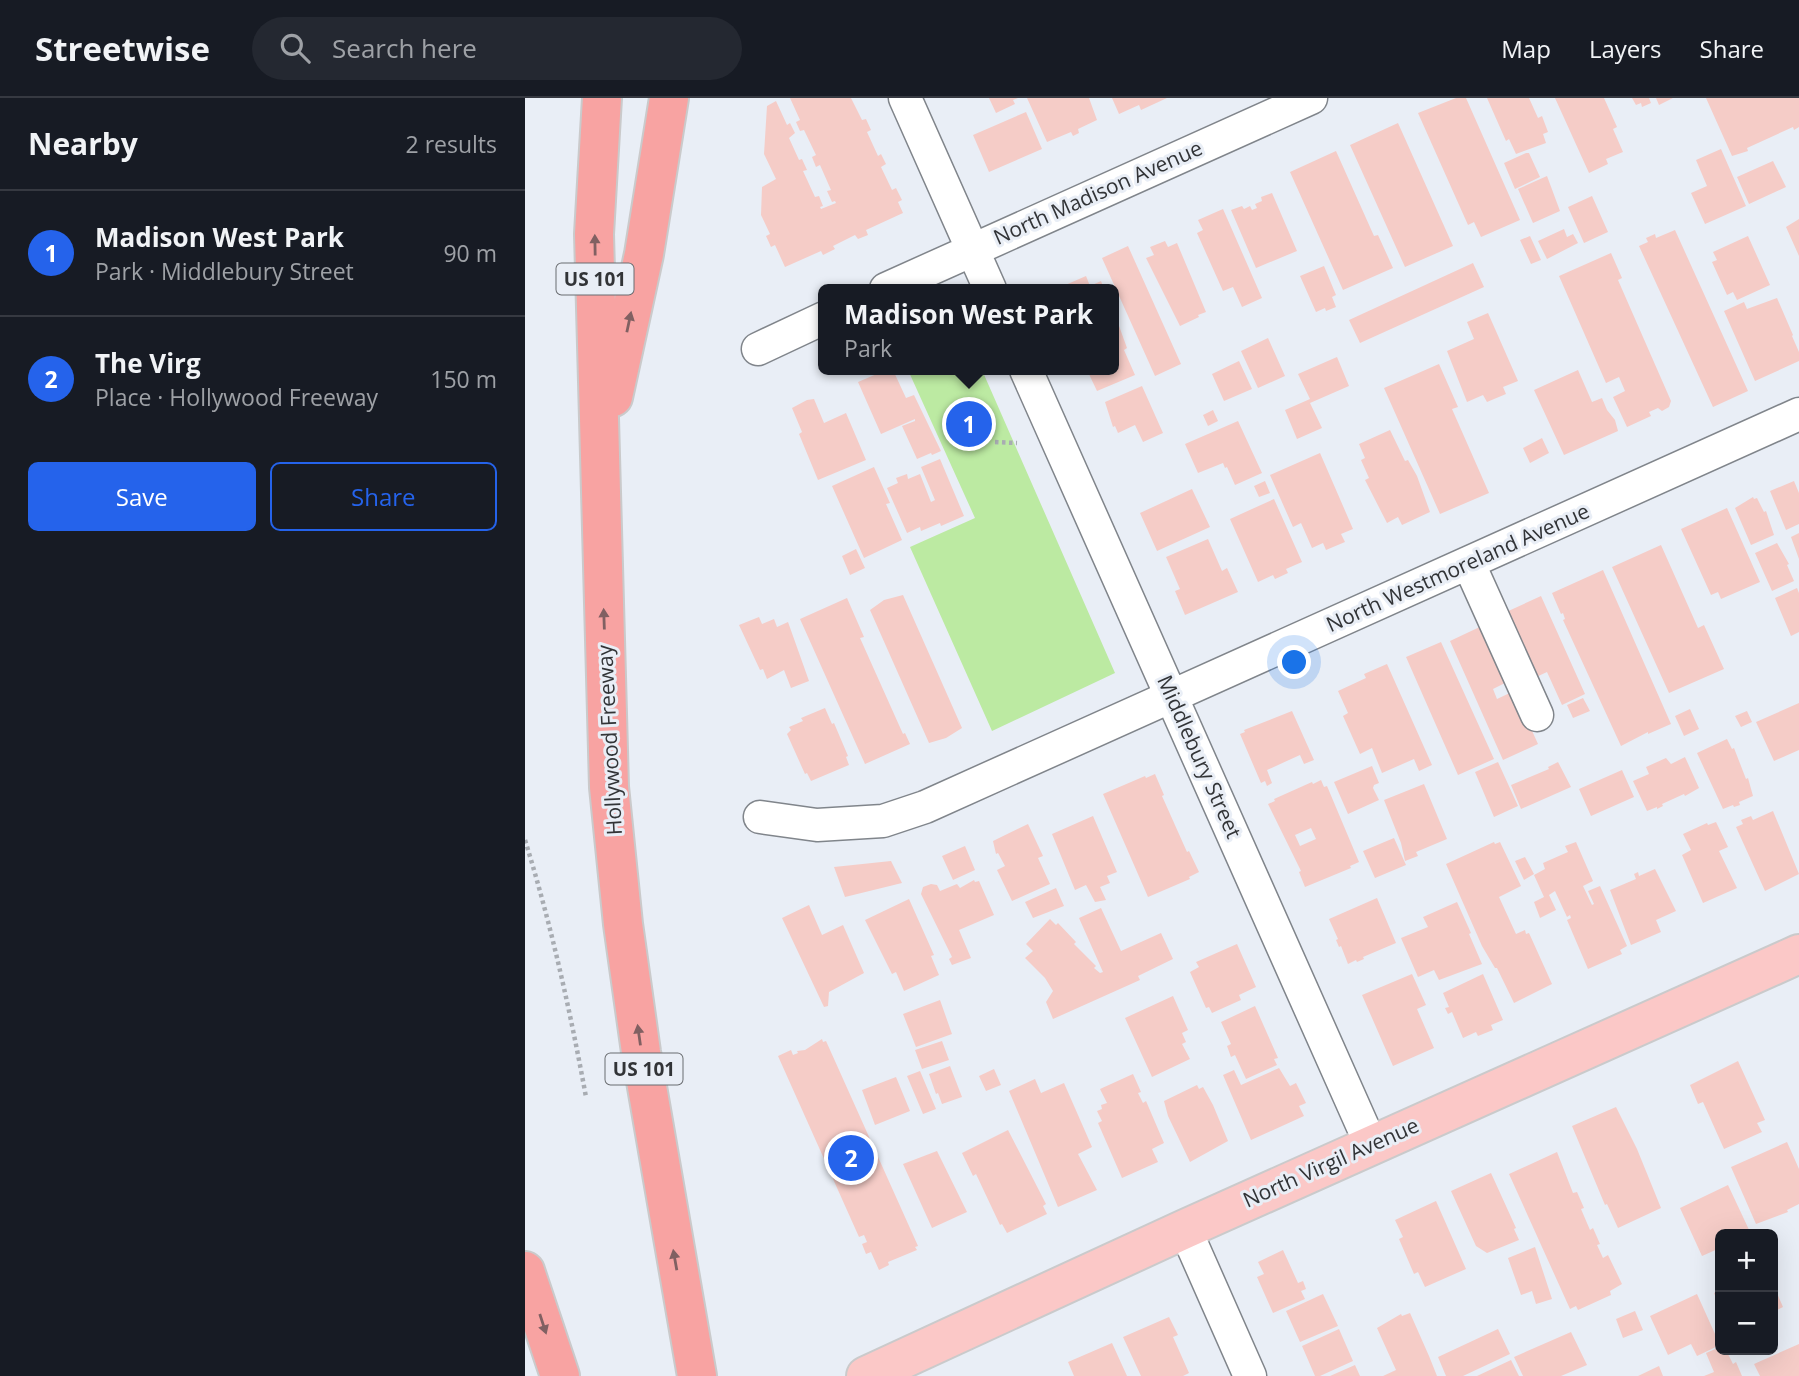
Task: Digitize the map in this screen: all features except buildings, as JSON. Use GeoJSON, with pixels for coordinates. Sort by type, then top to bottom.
{"type":"FeatureCollection","features":[{"type":"Feature","properties":{"kind":"highway","name":"Hollywood Freeway"},"geometry":{"type":"LineString","coordinates":[[602,98],[594,234],[609,787],[623,924],[641,1052],[697,1376]]}},
{"type":"Feature","properties":{"kind":"highway"},"geometry":{"type":"LineString","coordinates":[[600,461],[644,254],[669,98]]}},
{"type":"Feature","properties":{"kind":"highway"},"geometry":{"type":"LineString","coordinates":[[525,1271],[560,1376]]}},
{"type":"Feature","properties":{"kind":"main road","name":"North Virgil Avenue"},"geometry":{"type":"LineString","coordinates":[[866,1376],[1185,1229],[1799,954]]}},
{"type":"Feature","properties":{"kind":"street"},"geometry":{"type":"LineString","coordinates":[[905,98],[988,284]]}},
{"type":"Feature","properties":{"kind":"street","name":"North Madison Avenue"},"geometry":{"type":"LineString","coordinates":[[897,284],[1311,98]]}},
{"type":"Feature","properties":{"kind":"street"},"geometry":{"type":"LineString","coordinates":[[758,349],[818,321]]}},
{"type":"Feature","properties":{"kind":"street","name":"Middlebury Street"},"geometry":{"type":"LineString","coordinates":[[1028,375],[1371,1145]]}},
{"type":"Feature","properties":{"kind":"street","name":"North Westmoreland Avenue"},"geometry":{"type":"LineString","coordinates":[[760,817],[817,825],[883,821],[925,807],[1799,414]]}},
{"type":"Feature","properties":{"kind":"street"},"geometry":{"type":"LineString","coordinates":[[1469,564],[1537,715]]}},
{"type":"Feature","properties":{"kind":"street"},"geometry":{"type":"LineString","coordinates":[[1185,1229],[1250,1376]]}},
{"type":"Feature","properties":{"kind":"path"},"geometry":{"type":"LineString","coordinates":[[995,442],[1017,443]]}},
{"type":"Feature","properties":{"kind":"path"},"geometry":{"type":"LineString","coordinates":[[525,840],[557,957],[586,1097]]}},
{"type":"Feature","properties":{"kind":"green space"},"geometry":{"type":"Polygon","coordinates":[[[910,375],[984,375],[1115,673],[992,731],[910,547],[975,518],[910,375]]]}},
{"type":"Feature","properties":{"kind":"place","name":"Madison West Park"},"geometry":{"type":"Point","coordinates":[969,424]}},
{"type":"Feature","properties":{"kind":"place","name":"The Virg"},"geometry":{"type":"Point","coordinates":[851,1158]}}]}
